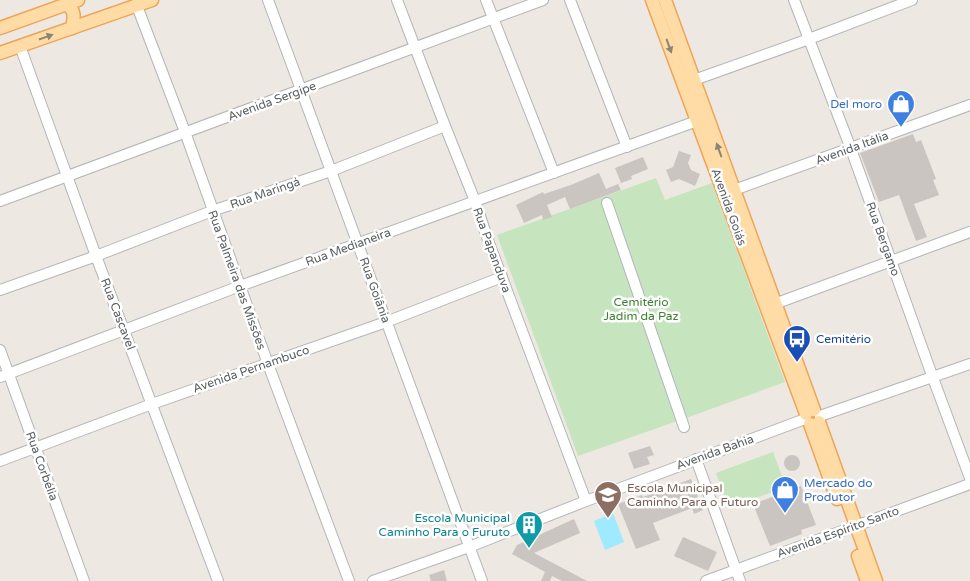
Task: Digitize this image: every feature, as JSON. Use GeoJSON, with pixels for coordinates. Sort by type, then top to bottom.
{"type":"FeatureCollection","features":[{"type":"Feature","properties":{"kind":"main road"},"geometry":{"type":"LineString","coordinates":[[0,28],[64,2],[78,0]]}},
{"type":"Feature","properties":{"kind":"main road"},"geometry":{"type":"LineString","coordinates":[[0,53],[152,0]]}},
{"type":"Feature","properties":{"kind":"main road","name":"Avenida Goiás"},"geometry":{"type":"LineString","coordinates":[[652,0],[697,121],[771,305],[852,527],[876,581]]}},
{"type":"Feature","properties":{"kind":"main road","name":"Avenida Goiás"},"geometry":{"type":"LineString","coordinates":[[665,0],[734,190],[771,305]]}},
{"type":"Feature","properties":{"kind":"main road"},"geometry":{"type":"LineString","coordinates":[[64,2],[72,9],[74,15],[72,28]]}},
{"type":"Feature","properties":{"kind":"main road","name":"Avenida Goiás"},"geometry":{"type":"LineString","coordinates":[[852,527],[867,581]]}},
{"type":"Feature","properties":{"kind":"street","name":"Rua Goiânia"},"geometry":{"type":"LineString","coordinates":[[268,0],[482,581]]}},
{"type":"Feature","properties":{"kind":"street","name":"Rua Papanduva"},"geometry":{"type":"LineString","coordinates":[[397,0],[475,201],[586,501]]}},
{"type":"Feature","properties":{"kind":"street"},"geometry":{"type":"LineString","coordinates":[[486,0],[554,173]]}},
{"type":"Feature","properties":{"kind":"street","name":"Avenida Sergipe"},"geometry":{"type":"LineString","coordinates":[[0,201],[543,0]]}},
{"type":"Feature","properties":{"kind":"street"},"geometry":{"type":"LineString","coordinates":[[570,0],[627,147]]}},
{"type":"Feature","properties":{"kind":"street","name":"Rua Bergamo"},"geometry":{"type":"LineString","coordinates":[[794,0],[851,149],[970,478]]}},
{"type":"Feature","properties":{"kind":"street"},"geometry":{"type":"LineString","coordinates":[[694,80],[912,0]]}},
{"type":"Feature","properties":{"kind":"street","name":"Rua Palmeira das Missões"},"geometry":{"type":"LineString","coordinates":[[137,6],[349,581]]}},
{"type":"Feature","properties":{"kind":"street","name":"Rua Cascavel"},"geometry":{"type":"LineString","coordinates":[[20,46],[96,256],[218,581]]}},
{"type":"Feature","properties":{"kind":"street","name":"Avenida Itália"},"geometry":{"type":"LineString","coordinates":[[734,190],[970,105]]}},
{"type":"Feature","properties":{"kind":"street","name":"Rua Medianeira"},"geometry":{"type":"LineString","coordinates":[[4,375],[240,286],[697,121]]}},
{"type":"Feature","properties":{"kind":"street","name":"Rua Maringá"},"geometry":{"type":"LineString","coordinates":[[0,290],[96,256],[212,211],[331,171],[445,126]]}},
{"type":"Feature","properties":{"kind":"street"},"geometry":{"type":"LineString","coordinates":[[607,203],[684,427]]}},
{"type":"Feature","properties":{"kind":"street"},"geometry":{"type":"LineString","coordinates":[[771,305],[970,232]]}},
{"type":"Feature","properties":{"kind":"street","name":"Avenida Pernambuco"},"geometry":{"type":"LineString","coordinates":[[0,461],[152,404],[386,322],[502,277]]}},
{"type":"Feature","properties":{"kind":"street","name":"Rua Corbélia"},"geometry":{"type":"LineString","coordinates":[[0,350],[4,375],[35,449],[84,581]]}},
{"type":"Feature","properties":{"kind":"street","name":"Avenida Bahia"},"geometry":{"type":"LineString","coordinates":[[373,581],[469,547],[696,459],[970,364]]}},
{"type":"Feature","properties":{"kind":"street"},"geometry":{"type":"LineString","coordinates":[[696,459],[740,581]]}},
{"type":"Feature","properties":{"kind":"street","name":"Avenida Espírito Santo"},"geometry":{"type":"LineString","coordinates":[[706,581],[970,484]]}},
{"type":"Feature","properties":{"kind":"green space","name":"Cemitério Jadim da Paz"},"geometry":{"type":"Polygon","coordinates":[[[656,178],[665,200],[712,183],[785,382],[578,456],[497,235],[656,178]]]}},
{"type":"Feature","properties":{"kind":"green space"},"geometry":{"type":"Polygon","coordinates":[[[773,452],[786,487],[729,508],[716,473],[773,452]]]}},
{"type":"Feature","properties":{"kind":"water"},"geometry":{"type":"Polygon","coordinates":[[[613,513],[624,542],[605,550],[594,521],[613,513]]]}},
{"type":"Feature","properties":{"kind":"building"},"geometry":{"type":"Polygon","coordinates":[[[913,134],[916,142],[921,140],[936,179],[933,180],[939,195],[914,204],[927,237],[916,241],[899,195],[879,202],[860,153],[913,134]]]}},
{"type":"Feature","properties":{"kind":"building"},"geometry":{"type":"Polygon","coordinates":[[[679,151],[691,155],[688,163],[691,170],[700,174],[695,186],[679,179],[671,182],[666,170],[673,167],[679,151]]]}},
{"type":"Feature","properties":{"kind":"building"},"geometry":{"type":"Polygon","coordinates":[[[643,157],[648,169],[631,176],[632,179],[621,183],[615,168],[643,157]]]}},
{"type":"Feature","properties":{"kind":"building"},"geometry":{"type":"Polygon","coordinates":[[[599,173],[606,189],[618,184],[621,190],[570,209],[565,197],[547,205],[552,217],[543,220],[542,215],[524,223],[516,205],[543,192],[544,194],[571,185],[599,173]]]}},
{"type":"Feature","properties":{"kind":"building"},"geometry":{"type":"Polygon","coordinates":[[[650,446],[654,455],[647,457],[650,464],[634,469],[628,453],[650,446]]]}},
{"type":"Feature","properties":{"kind":"building"},"geometry":{"type":"Polygon","coordinates":[[[789,455],[795,455],[800,460],[798,469],[789,471],[784,466],[784,460],[789,455]]]}},
{"type":"Feature","properties":{"kind":"building"},"geometry":{"type":"Polygon","coordinates":[[[691,479],[703,510],[694,514],[692,508],[653,523],[660,540],[636,549],[618,504],[691,479]]]}},
{"type":"Feature","properties":{"kind":"building","name":"Mercado do Produtor"},"geometry":{"type":"Polygon","coordinates":[[[801,486],[816,525],[801,530],[802,534],[770,546],[753,504],[801,486]]]}},
{"type":"Feature","properties":{"kind":"building","name":"Escola Municipal Caminho Para o Furuto"},"geometry":{"type":"Polygon","coordinates":[[[574,519],[580,533],[534,553],[587,581],[562,581],[552,576],[550,581],[541,581],[545,572],[512,554],[517,545],[574,519]]]}},
{"type":"Feature","properties":{"kind":"building"},"geometry":{"type":"Polygon","coordinates":[[[683,537],[717,552],[708,571],[674,556],[683,537]]]}},
{"type":"Feature","properties":{"kind":"building"},"geometry":{"type":"Polygon","coordinates":[[[444,570],[447,581],[431,581],[429,575],[444,570]]]}},
{"type":"Feature","properties":{"kind":"place","name":"Del moro"},"geometry":{"type":"Point","coordinates":[901,128]}},
{"type":"Feature","properties":{"kind":"place","name":"Cemitério"},"geometry":{"type":"Point","coordinates":[797,363]}},
{"type":"Feature","properties":{"kind":"place","name":"Mercado do Produtor"},"geometry":{"type":"Point","coordinates":[785,514]}},
{"type":"Feature","properties":{"kind":"place","name":"Escola Municipal Caminho Para o Futuro"},"geometry":{"type":"Point","coordinates":[608,519]}},
{"type":"Feature","properties":{"kind":"place","name":"Escola Municipal Caminho Para o Furuto"},"geometry":{"type":"Point","coordinates":[529,549]}}]}
